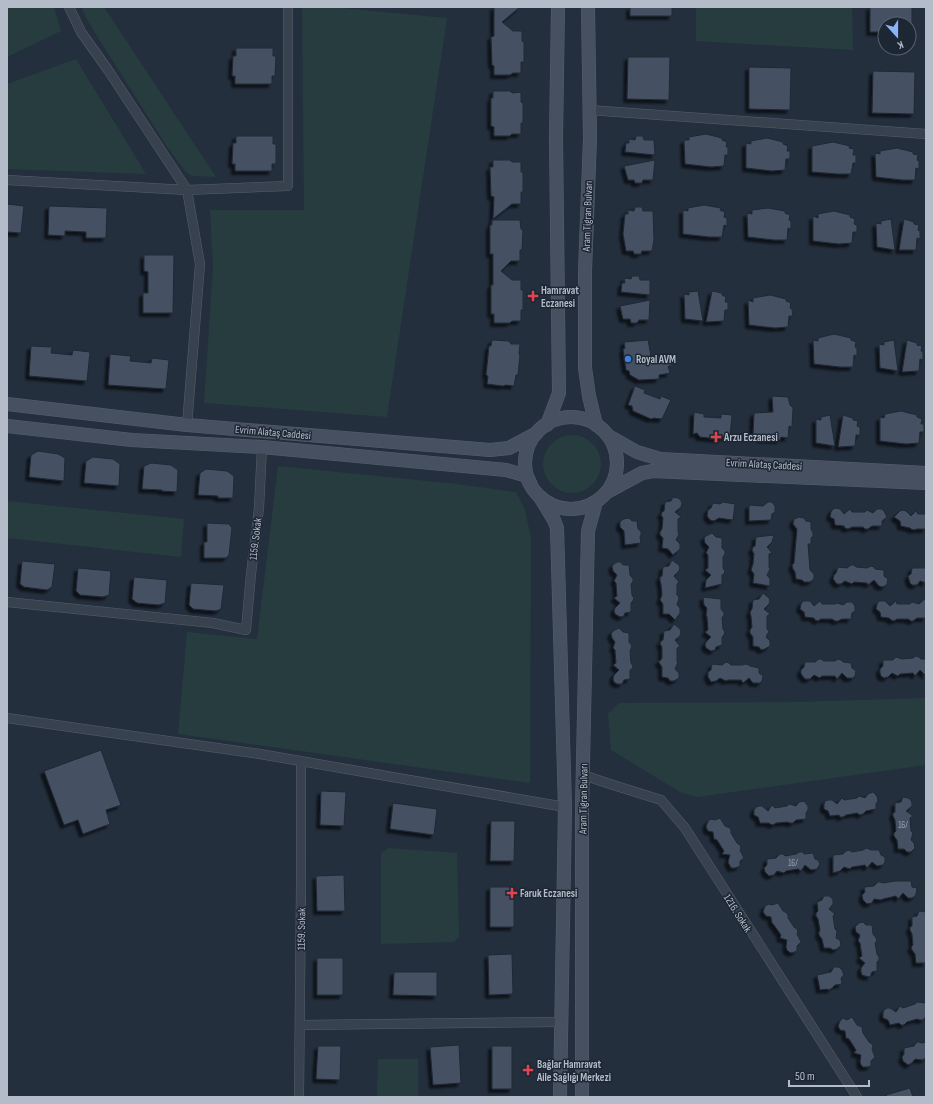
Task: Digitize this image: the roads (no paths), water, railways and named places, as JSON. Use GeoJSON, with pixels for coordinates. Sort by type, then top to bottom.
{"type":"FeatureCollection","features":[{"type":"Feature","properties":{"kind":"main road"},"geometry":{"type":"LineString","coordinates":[[547,425],[559,394],[556,138],[558,7]]}},
{"type":"Feature","properties":{"kind":"main road","name":"Aram Tigran Bulvarı"},"geometry":{"type":"LineString","coordinates":[[588,7],[590,138],[585,271],[585,368],[589,396],[596,425]]}},
{"type":"Feature","properties":{"kind":"main road","name":"Evrim Alataş Caddesi"},"geometry":{"type":"LineString","coordinates":[[7,404],[187,425],[490,450],[509,448],[537,433]]}},
{"type":"Feature","properties":{"kind":"main road"},"geometry":{"type":"LineString","coordinates":[[531,485],[526,472],[526,458],[529,445],[537,433],[547,425],[559,419],[584,419],[596,425],[607,435],[615,448],[617,464],[615,478],[607,492],[596,502],[582,508],[567,509],[552,505],[540,497]]}},
{"type":"Feature","properties":{"kind":"main road"},"geometry":{"type":"LineString","coordinates":[[7,426],[132,440],[262,447],[506,470],[527,476],[531,485],[554,520],[557,528],[565,807],[560,1097]]}},
{"type":"Feature","properties":{"kind":"main road","name":"Evrim Alataş Caddesi"},"geometry":{"type":"LineString","coordinates":[[607,435],[637,452],[660,459],[926,473]]}},
{"type":"Feature","properties":{"kind":"main road","name":"Evrim Alataş Caddesi"},"geometry":{"type":"LineString","coordinates":[[607,492],[642,473],[653,471],[926,483]]}},
{"type":"Feature","properties":{"kind":"main road","name":"Aram Tigran Bulvarı"},"geometry":{"type":"LineString","coordinates":[[582,1097],[583,775],[588,531],[596,502]]}},
{"type":"Feature","properties":{"kind":"street"},"geometry":{"type":"LineString","coordinates":[[69,7],[81,32],[108,70],[187,190],[200,264],[187,425]]}},
{"type":"Feature","properties":{"kind":"street"},"geometry":{"type":"LineString","coordinates":[[7,180],[187,190],[288,186],[288,7]]}},
{"type":"Feature","properties":{"kind":"street"},"geometry":{"type":"LineString","coordinates":[[590,110],[926,134]]}},
{"type":"Feature","properties":{"kind":"street","name":"1159. Sokak"},"geometry":{"type":"LineString","coordinates":[[7,602],[213,623],[246,630],[259,508],[262,447]]}},
{"type":"Feature","properties":{"kind":"street"},"geometry":{"type":"LineString","coordinates":[[7,718],[260,754],[565,807]]}},
{"type":"Feature","properties":{"kind":"street","name":"1159. Sokak"},"geometry":{"type":"LineString","coordinates":[[299,1097],[301,761]]}},
{"type":"Feature","properties":{"kind":"street","name":"1216. Sokak"},"geometry":{"type":"LineString","coordinates":[[583,775],[661,800],[685,828],[857,1097]]}},
{"type":"Feature","properties":{"kind":"street"},"geometry":{"type":"LineString","coordinates":[[300,1025],[561,1022]]}},
{"type":"Feature","properties":{"kind":"place","name":"Hamravat Eczanesi"},"geometry":{"type":"Point","coordinates":[533,296]}},
{"type":"Feature","properties":{"kind":"place","name":"Royal AVM"},"geometry":{"type":"Point","coordinates":[628,359]}},
{"type":"Feature","properties":{"kind":"place","name":"Arzu Eczanesi"},"geometry":{"type":"Point","coordinates":[716,437]}},
{"type":"Feature","properties":{"kind":"place","name":"Faruk Eczanesi"},"geometry":{"type":"Point","coordinates":[512,893]}},
{"type":"Feature","properties":{"kind":"place","name":"Bağlar Hamravat Aile Sağlığı Merkezi"},"geometry":{"type":"Point","coordinates":[528,1070]}}]}
